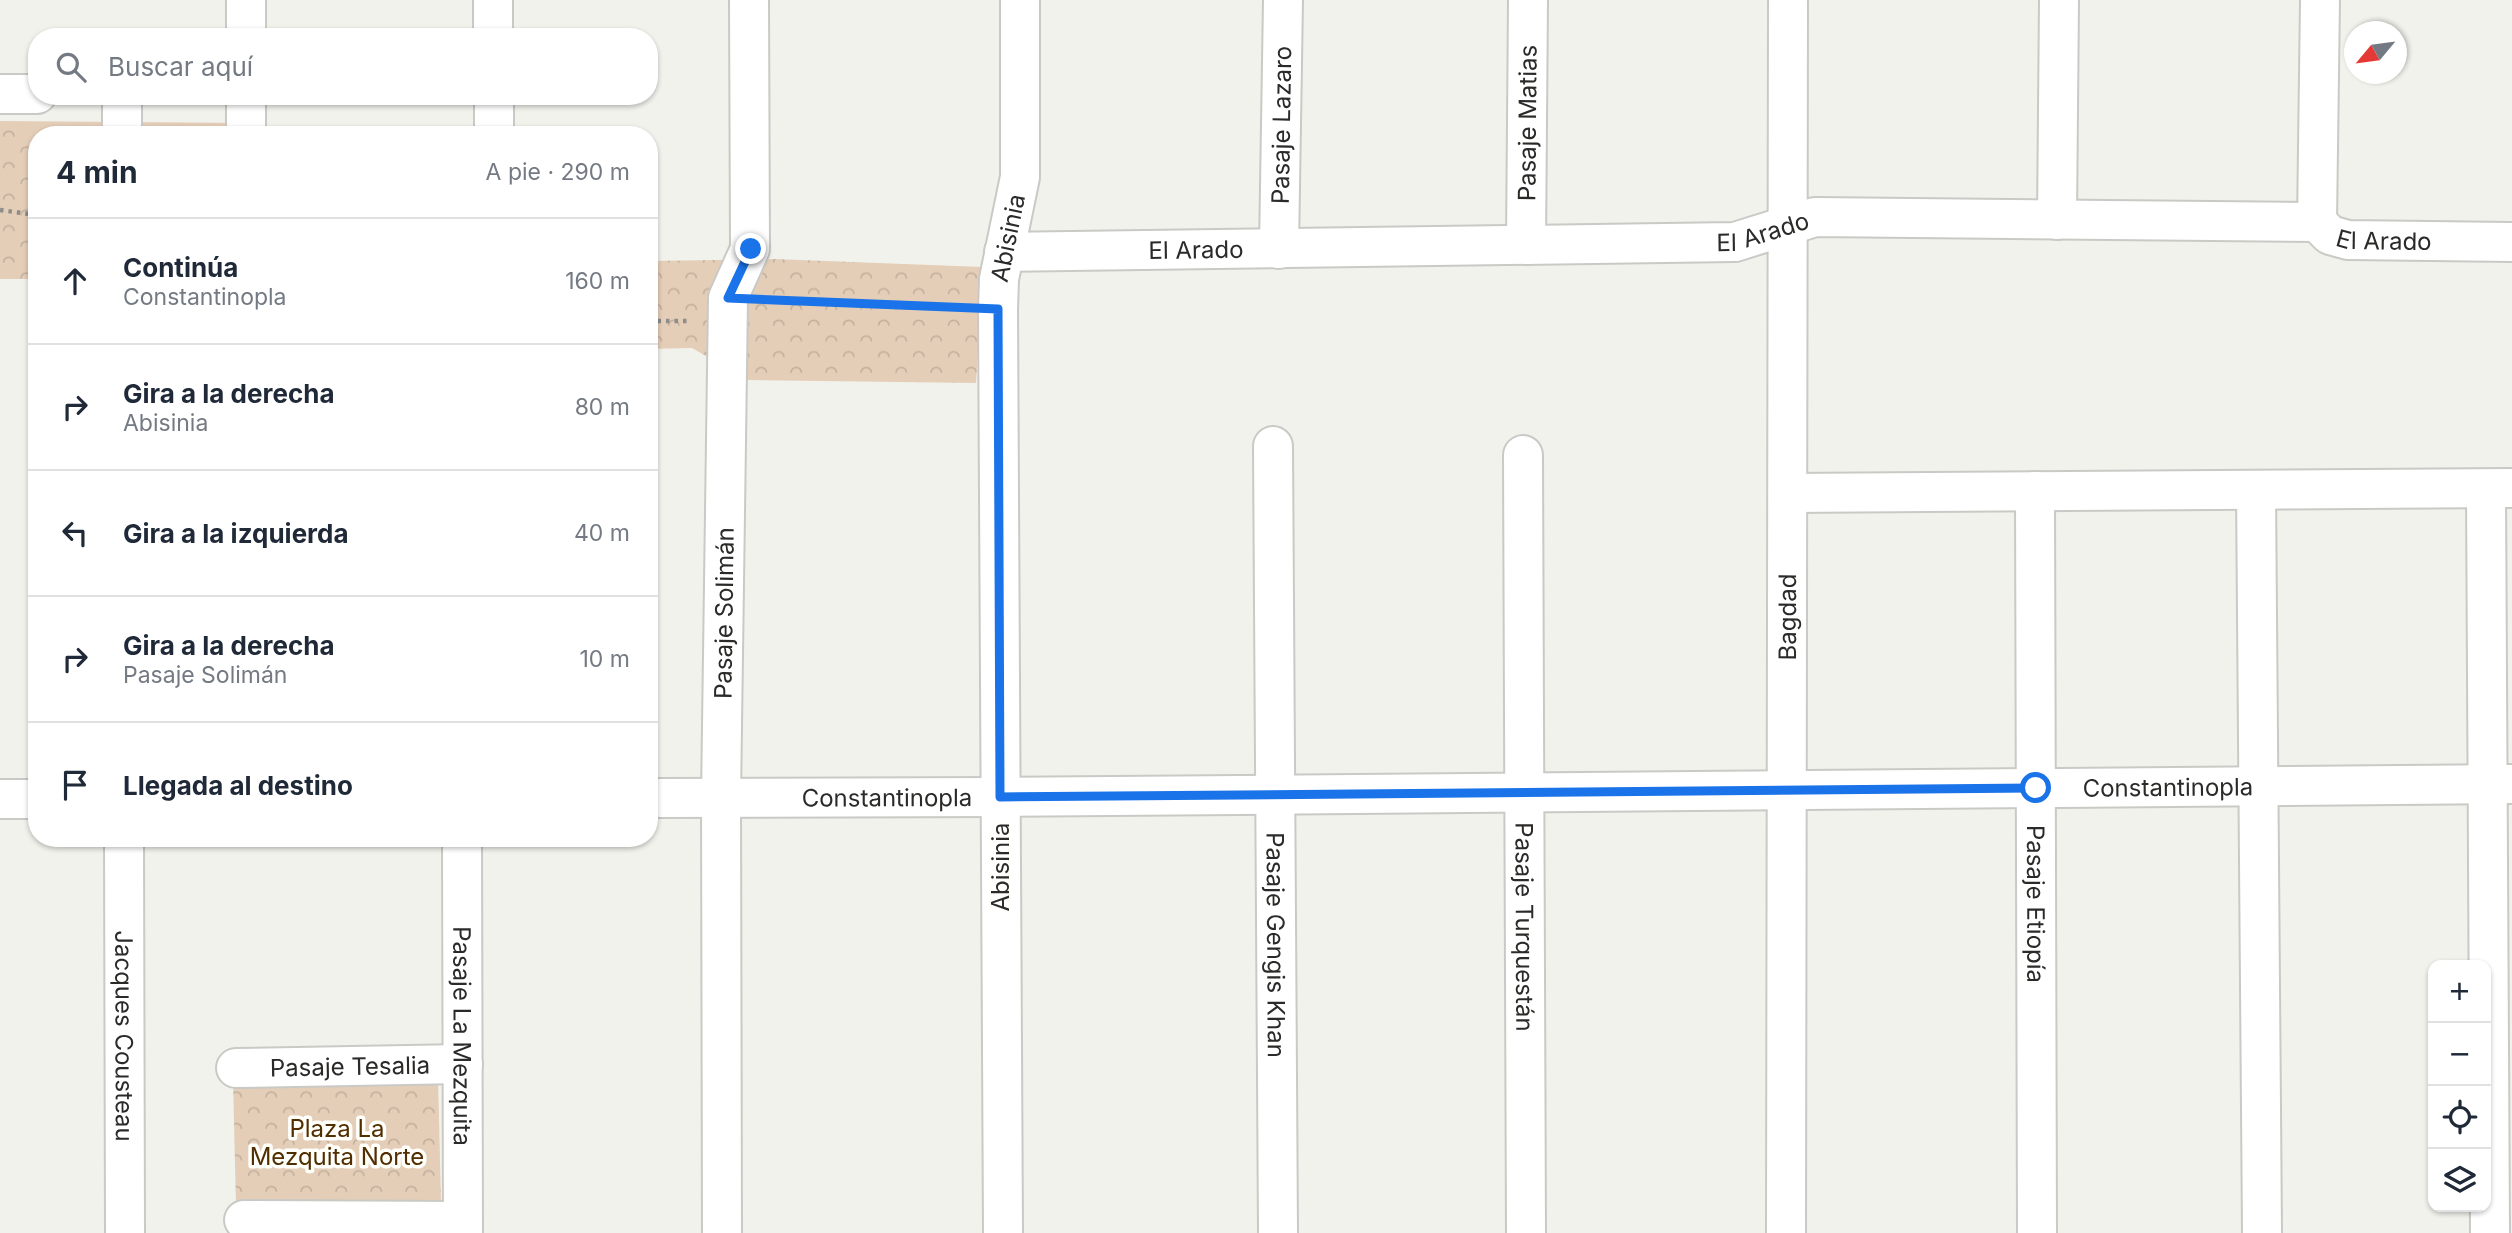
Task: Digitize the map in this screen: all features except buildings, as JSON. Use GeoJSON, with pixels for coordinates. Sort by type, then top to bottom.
{"type":"FeatureCollection","features":[{"type":"Feature","properties":{"kind":"street"},"geometry":{"type":"LineString","coordinates":[[246,0],[246,28]]}},
{"type":"Feature","properties":{"kind":"street"},"geometry":{"type":"LineString","coordinates":[[493,0],[493,28]]}},
{"type":"Feature","properties":{"kind":"street","name":"Pasaje Solimán"},"geometry":{"type":"LineString","coordinates":[[722,1233],[721,798],[728,298],[751,249],[748,0]]}},
{"type":"Feature","properties":{"kind":"street","name":"Abisinia"},"geometry":{"type":"LineString","coordinates":[[1003,1233],[998,309],[999,279],[1020,177],[1020,0]]}},
{"type":"Feature","properties":{"kind":"street","name":"Pasaje Lazaro"},"geometry":{"type":"LineString","coordinates":[[1279,249],[1283,0]]}},
{"type":"Feature","properties":{"kind":"street","name":"Pasaje Matias"},"geometry":{"type":"LineString","coordinates":[[1526,245],[1528,0]]}},
{"type":"Feature","properties":{"kind":"street","name":"Bagdad"},"geometry":{"type":"LineString","coordinates":[[1786,1233],[1788,0]]}},
{"type":"Feature","properties":{"kind":"street"},"geometry":{"type":"LineString","coordinates":[[2057,220],[2059,0]]}},
{"type":"Feature","properties":{"kind":"street"},"geometry":{"type":"LineString","coordinates":[[2317,222],[2320,0]]}},
{"type":"Feature","properties":{"kind":"street"},"geometry":{"type":"LineString","coordinates":[[0,94],[28,94]]}},
{"type":"Feature","properties":{"kind":"street"},"geometry":{"type":"LineString","coordinates":[[122,105],[122,126]]}},
{"type":"Feature","properties":{"kind":"street"},"geometry":{"type":"LineString","coordinates":[[246,105],[246,126]]}},
{"type":"Feature","properties":{"kind":"street"},"geometry":{"type":"LineString","coordinates":[[494,105],[494,126]]}},
{"type":"Feature","properties":{"kind":"street","name":"El Arado"},"geometry":{"type":"LineString","coordinates":[[1004,252],[1735,242],[1815,217],[2317,222],[2330,235],[2348,240],[2512,242]]}},
{"type":"Feature","properties":{"kind":"street","name":"Pasaje Gengis Khan"},"geometry":{"type":"LineString","coordinates":[[1273,446],[1278,1233]]}},
{"type":"Feature","properties":{"kind":"street","name":"Pasaje Turquestán"},"geometry":{"type":"LineString","coordinates":[[1522,455],[1527,1233]]}},
{"type":"Feature","properties":{"kind":"street"},"geometry":{"type":"LineString","coordinates":[[1787,493],[2499,489],[2500,784],[2490,1233]]}},
{"type":"Feature","properties":{"kind":"street"},"geometry":{"type":"LineString","coordinates":[[2256,490],[2262,1233]]}},
{"type":"Feature","properties":{"kind":"street","name":"Pasaje Etiopía"},"geometry":{"type":"LineString","coordinates":[[2035,491],[2037,1233]]}},
{"type":"Feature","properties":{"kind":"street","name":"Constantinopla"},"geometry":{"type":"LineString","coordinates":[[658,798],[2500,784]]}},
{"type":"Feature","properties":{"kind":"street"},"geometry":{"type":"LineString","coordinates":[[0,799],[28,799]]}},
{"type":"Feature","properties":{"kind":"street","name":"Jacques Cousteau"},"geometry":{"type":"LineString","coordinates":[[124,847],[125,1233]]}},
{"type":"Feature","properties":{"kind":"street","name":"Pasaje La Mezquita"},"geometry":{"type":"LineString","coordinates":[[462,847],[463,1227]]}},
{"type":"Feature","properties":{"kind":"street","name":"Pasaje Tesalia"},"geometry":{"type":"LineString","coordinates":[[236,1068],[463,1064]]}},
{"type":"Feature","properties":{"kind":"street"},"geometry":{"type":"LineString","coordinates":[[244,1220],[463,1227]]}},
{"type":"Feature","properties":{"kind":"path"},"geometry":{"type":"LineString","coordinates":[[0,210],[28,214]]}},
{"type":"Feature","properties":{"kind":"path"},"geometry":{"type":"LineString","coordinates":[[658,321],[707,321],[728,298],[998,309]]}},
{"type":"Feature","properties":{"kind":"green space"},"geometry":{"type":"Polygon","coordinates":[[[0,121],[264,123],[264,126],[28,126],[28,279],[0,279],[0,121]]]}},
{"type":"Feature","properties":{"kind":"green space"},"geometry":{"type":"Polygon","coordinates":[[[774,259],[983,267],[976,383],[748,380],[692,348],[658,349],[658,261],[774,259]]]}},
{"type":"Feature","properties":{"kind":"green space","name":"Plaza La Mezquita Norte"},"geometry":{"type":"Polygon","coordinates":[[[438,1077],[441,1202],[236,1206],[233,1081],[438,1077]]]}},
{"type":"Feature","properties":{"kind":"route"},"geometry":{"type":"LineString","coordinates":[[751,249],[728,298],[998,309],[1000,797],[2036,788]]}}]}
